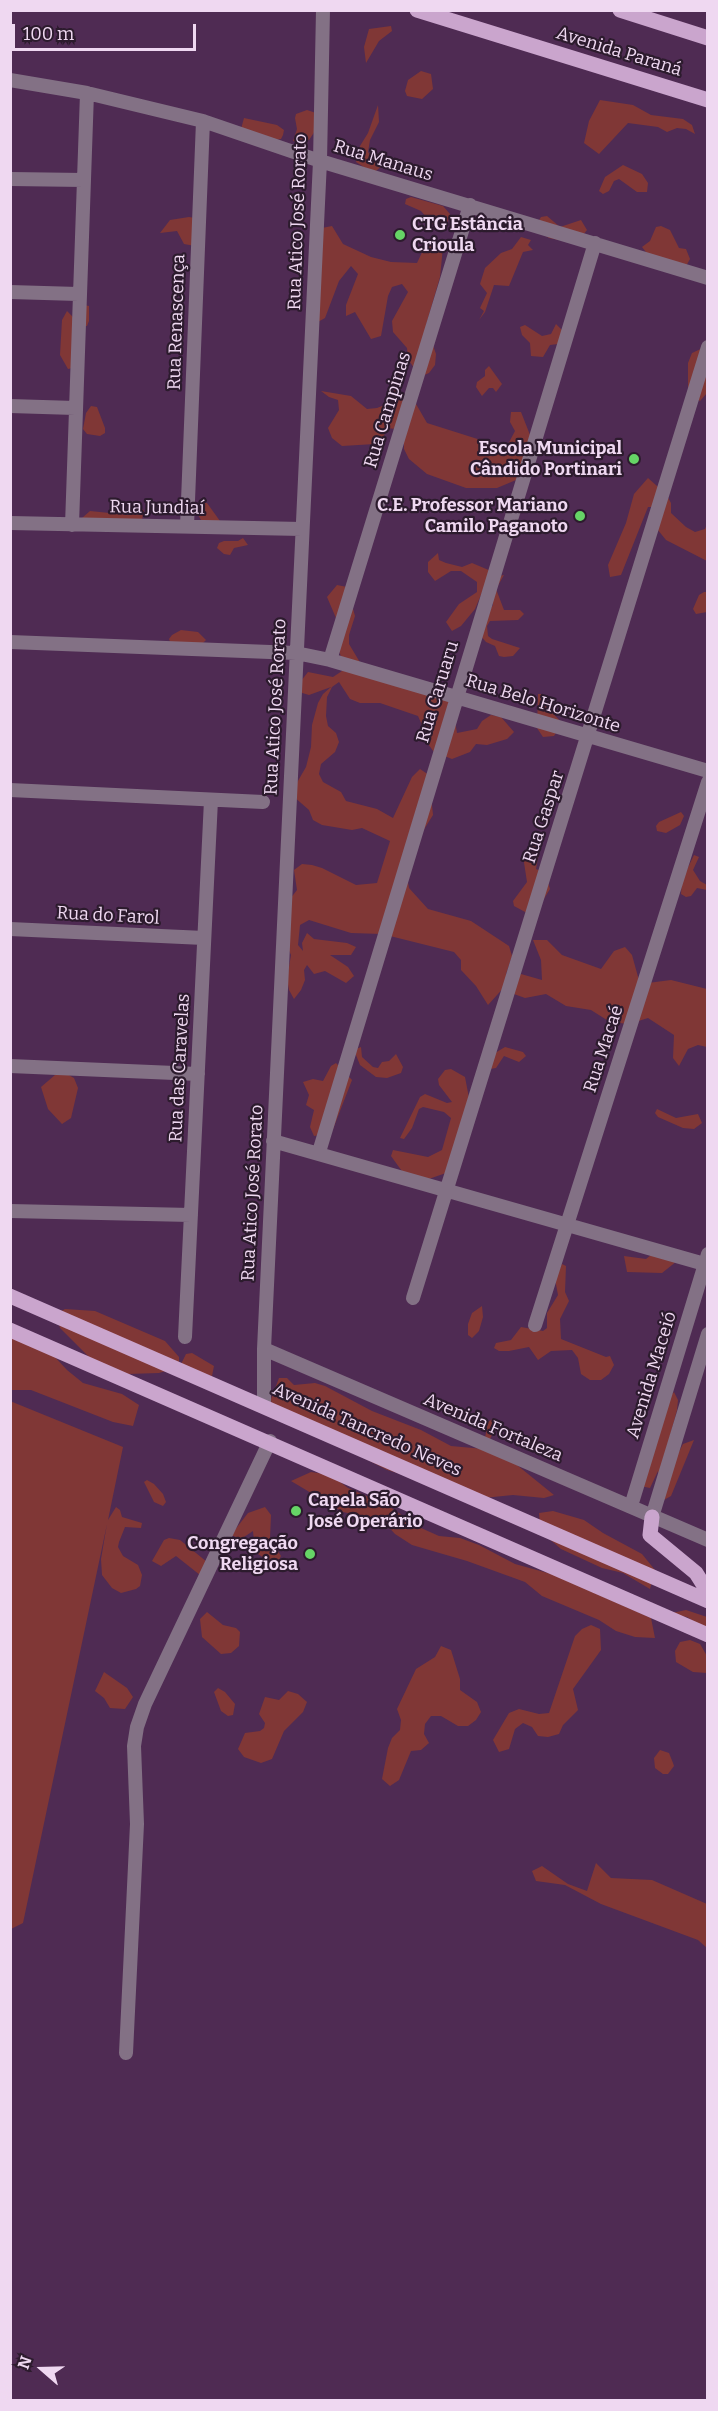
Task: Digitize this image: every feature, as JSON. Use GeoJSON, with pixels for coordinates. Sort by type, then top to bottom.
{"type":"FeatureCollection","features":[{"type":"Feature","properties":{"kind":"main road","name":"Avenida Paraná"},"geometry":{"type":"LineString","coordinates":[[417,10],[708,100]]}},
{"type":"Feature","properties":{"kind":"main road"},"geometry":{"type":"LineString","coordinates":[[620,10],[708,38]]}},
{"type":"Feature","properties":{"kind":"main road","name":"Avenida Tancredo Neves"},"geometry":{"type":"LineString","coordinates":[[10,1296],[708,1601]]}},
{"type":"Feature","properties":{"kind":"main road"},"geometry":{"type":"LineString","coordinates":[[10,1330],[270,1441],[708,1635]]}},
{"type":"Feature","properties":{"kind":"main road"},"geometry":{"type":"LineString","coordinates":[[652,1516],[650,1535],[696,1573],[708,1592]]}},
{"type":"Feature","properties":{"kind":"street","name":"Rua Atico José Rorato"},"geometry":{"type":"LineString","coordinates":[[264,1406],[264,1349],[273,1141],[320,160],[323,10]]}},
{"type":"Feature","properties":{"kind":"street","name":"Rua Manaus"},"geometry":{"type":"LineString","coordinates":[[10,81],[87,93],[203,121],[320,160],[708,278]]}},
{"type":"Feature","properties":{"kind":"street"},"geometry":{"type":"LineString","coordinates":[[72,525],[78,294],[87,93]]}},
{"type":"Feature","properties":{"kind":"street","name":"Rua Renascença"},"geometry":{"type":"LineString","coordinates":[[187,525],[203,121]]}},
{"type":"Feature","properties":{"kind":"street"},"geometry":{"type":"LineString","coordinates":[[10,179],[84,180]]}},
{"type":"Feature","properties":{"kind":"street","name":"Rua Campinas"},"geometry":{"type":"LineString","coordinates":[[330,660],[470,206]]}},
{"type":"Feature","properties":{"kind":"street","name":"Rua Caruaru"},"geometry":{"type":"LineString","coordinates":[[319,1152],[455,697],[595,243]]}},
{"type":"Feature","properties":{"kind":"street"},"geometry":{"type":"LineString","coordinates":[[10,292],[78,294]]}},
{"type":"Feature","properties":{"kind":"street","name":"Rua Gaspar"},"geometry":{"type":"LineString","coordinates":[[413,1298],[708,347]]}},
{"type":"Feature","properties":{"kind":"street"},"geometry":{"type":"LineString","coordinates":[[10,405],[75,408]]}},
{"type":"Feature","properties":{"kind":"street","name":"Rua Jundiaí"},"geometry":{"type":"LineString","coordinates":[[10,523],[302,529]]}},
{"type":"Feature","properties":{"kind":"street","name":"Rua Belo Horizonte"},"geometry":{"type":"LineString","coordinates":[[10,642],[296,653],[330,660],[708,771]]}},
{"type":"Feature","properties":{"kind":"street","name":"Rua Macaé"},"geometry":{"type":"LineString","coordinates":[[535,1326],[708,782]]}},
{"type":"Feature","properties":{"kind":"street"},"geometry":{"type":"LineString","coordinates":[[10,790],[263,802]]}},
{"type":"Feature","properties":{"kind":"street","name":"Rua das Caravelas"},"geometry":{"type":"LineString","coordinates":[[185,1337],[211,800]]}},
{"type":"Feature","properties":{"kind":"street","name":"Rua do Farol"},"geometry":{"type":"LineString","coordinates":[[10,929],[204,938]]}},
{"type":"Feature","properties":{"kind":"street"},"geometry":{"type":"LineString","coordinates":[[10,1066],[198,1074]]}},
{"type":"Feature","properties":{"kind":"street"},"geometry":{"type":"LineString","coordinates":[[273,1141],[707,1261]]}},
{"type":"Feature","properties":{"kind":"street"},"geometry":{"type":"LineString","coordinates":[[10,1211],[191,1215]]}},
{"type":"Feature","properties":{"kind":"street","name":"Avenida Maceió"},"geometry":{"type":"LineString","coordinates":[[631,1506],[707,1261]]}},
{"type":"Feature","properties":{"kind":"street"},"geometry":{"type":"LineString","coordinates":[[652,1516],[708,1334]]}},
{"type":"Feature","properties":{"kind":"street","name":"Avenida Fortaleza"},"geometry":{"type":"LineString","coordinates":[[264,1349],[708,1540]]}},
{"type":"Feature","properties":{"kind":"street"},"geometry":{"type":"LineString","coordinates":[[126,2053],[137,1824],[134,1746],[137,1727],[150,1693],[270,1441]]}},
{"type":"Feature","properties":{"kind":"shaded area"},"geometry":{"type":"Polygon","coordinates":[[[391,26],[392,31],[379,41],[366,63],[364,47],[369,29],[391,26]]]}},
{"type":"Feature","properties":{"kind":"shaded area"},"geometry":{"type":"Polygon","coordinates":[[[421,71],[431,74],[433,89],[422,99],[407,96],[405,91],[408,80],[421,71]]]}},
{"type":"Feature","properties":{"kind":"shaded area"},"geometry":{"type":"Polygon","coordinates":[[[600,100],[633,105],[651,115],[683,119],[692,125],[695,134],[686,129],[677,128],[667,132],[658,127],[628,123],[599,154],[584,143],[589,121],[600,100]]]}},
{"type":"Feature","properties":{"kind":"shaded area"},"geometry":{"type":"Polygon","coordinates":[[[378,105],[379,122],[370,140],[368,152],[381,167],[373,173],[356,162],[360,146],[368,133],[378,105]]]}},
{"type":"Feature","properties":{"kind":"shaded area"},"geometry":{"type":"Polygon","coordinates":[[[307,110],[316,113],[317,128],[309,140],[293,141],[297,129],[296,114],[307,110]]]}},
{"type":"Feature","properties":{"kind":"shaded area"},"geometry":{"type":"Polygon","coordinates":[[[244,118],[277,125],[284,130],[281,139],[275,140],[241,129],[244,118]]]}},
{"type":"Feature","properties":{"kind":"shaded area"},"geometry":{"type":"Polygon","coordinates":[[[623,165],[642,174],[648,183],[647,192],[637,192],[619,179],[614,181],[609,191],[603,194],[599,191],[605,177],[623,165]]]}},
{"type":"Feature","properties":{"kind":"shaded area"},"geometry":{"type":"Polygon","coordinates":[[[411,197],[443,206],[450,214],[447,224],[442,226],[432,224],[421,211],[405,204],[406,199],[411,197]]]}},
{"type":"Feature","properties":{"kind":"shaded area"},"geometry":{"type":"Polygon","coordinates":[[[547,216],[560,227],[581,220],[587,230],[583,235],[559,240],[549,238],[540,232],[538,222],[541,217],[547,216]]]}},
{"type":"Feature","properties":{"kind":"shaded area"},"geometry":{"type":"Polygon","coordinates":[[[195,218],[195,246],[184,244],[177,231],[160,233],[170,220],[195,218]]]}},
{"type":"Feature","properties":{"kind":"shaded area"},"geometry":{"type":"Polygon","coordinates":[[[332,226],[343,244],[371,257],[391,262],[417,263],[426,244],[435,239],[443,247],[440,277],[426,325],[436,354],[435,365],[429,373],[420,377],[408,359],[407,348],[393,332],[392,321],[408,292],[402,284],[392,287],[388,296],[381,336],[371,339],[355,312],[346,316],[346,305],[358,274],[351,266],[339,281],[325,318],[316,323],[322,228],[332,226]]]}},
{"type":"Feature","properties":{"kind":"shaded area"},"geometry":{"type":"Polygon","coordinates":[[[661,226],[670,230],[679,248],[686,249],[690,259],[685,268],[649,256],[642,247],[650,241],[656,227],[661,226]]]}},
{"type":"Feature","properties":{"kind":"shaded area"},"geometry":{"type":"Polygon","coordinates":[[[521,237],[531,240],[528,245],[533,250],[523,252],[509,286],[494,285],[485,312],[479,320],[484,311],[480,308],[487,293],[480,284],[485,268],[501,253],[512,249],[521,237]]]}},
{"type":"Feature","properties":{"kind":"shaded area"},"geometry":{"type":"Polygon","coordinates":[[[84,305],[89,306],[89,321],[87,326],[82,326],[73,368],[68,369],[60,355],[62,320],[67,311],[74,318],[84,305]]]}},
{"type":"Feature","properties":{"kind":"shaded area"},"geometry":{"type":"Polygon","coordinates":[[[556,324],[562,330],[558,344],[550,345],[543,357],[531,356],[530,343],[522,335],[520,327],[525,325],[542,336],[551,334],[556,324]]]}},
{"type":"Feature","properties":{"kind":"shaded area"},"geometry":{"type":"Polygon","coordinates":[[[707,346],[707,393],[700,401],[688,392],[688,363],[692,353],[707,346]]]}},
{"type":"Feature","properties":{"kind":"shaded area"},"geometry":{"type":"Polygon","coordinates":[[[489,366],[502,384],[496,392],[493,388],[489,388],[482,396],[476,387],[477,382],[485,376],[485,370],[489,366]]]}},
{"type":"Feature","properties":{"kind":"shaded area"},"geometry":{"type":"Polygon","coordinates":[[[395,374],[402,375],[402,385],[397,394],[404,401],[416,404],[427,423],[506,448],[515,431],[510,422],[511,412],[521,412],[532,440],[516,480],[497,488],[466,488],[427,474],[409,459],[404,449],[404,438],[396,429],[387,428],[383,438],[375,444],[342,446],[332,438],[328,428],[339,410],[338,400],[321,391],[351,396],[367,409],[377,408],[387,404],[393,394],[396,384],[395,374]]]}},
{"type":"Feature","properties":{"kind":"shaded area"},"geometry":{"type":"Polygon","coordinates":[[[91,406],[97,407],[105,428],[105,433],[100,436],[87,434],[83,429],[86,413],[91,406]]]}},
{"type":"Feature","properties":{"kind":"shaded area"},"geometry":{"type":"Polygon","coordinates":[[[648,478],[666,494],[671,503],[671,513],[686,527],[695,532],[705,529],[707,524],[707,561],[666,540],[653,524],[657,507],[648,507],[621,575],[610,577],[608,565],[626,523],[634,494],[648,478]]]}},
{"type":"Feature","properties":{"kind":"shaded area"},"geometry":{"type":"Polygon","coordinates":[[[202,503],[207,503],[220,521],[201,520],[196,511],[202,503]]]}},
{"type":"Feature","properties":{"kind":"shaded area"},"geometry":{"type":"Polygon","coordinates":[[[139,509],[144,510],[142,520],[82,518],[90,511],[129,515],[139,509]]]}},
{"type":"Feature","properties":{"kind":"shaded area"},"geometry":{"type":"Polygon","coordinates":[[[243,538],[248,545],[234,548],[230,555],[224,554],[217,548],[219,543],[224,541],[238,541],[243,538]]]}},
{"type":"Feature","properties":{"kind":"shaded area"},"geometry":{"type":"Polygon","coordinates":[[[438,553],[439,560],[446,563],[462,567],[472,563],[491,571],[475,609],[461,626],[452,631],[446,622],[459,604],[477,592],[477,582],[461,571],[451,571],[435,581],[428,572],[428,562],[438,553]]]}},
{"type":"Feature","properties":{"kind":"shaded area"},"geometry":{"type":"Polygon","coordinates":[[[504,575],[496,589],[504,610],[520,610],[524,614],[518,620],[490,621],[487,626],[488,636],[492,639],[520,648],[513,656],[504,657],[499,656],[495,646],[486,642],[479,634],[483,619],[493,605],[493,600],[499,576],[504,575]]]}},
{"type":"Feature","properties":{"kind":"shaded area"},"geometry":{"type":"Polygon","coordinates":[[[337,585],[347,587],[355,616],[349,635],[349,644],[361,664],[452,703],[457,733],[477,729],[482,721],[491,715],[501,717],[514,732],[507,739],[487,745],[476,744],[470,752],[452,759],[434,752],[422,736],[422,725],[418,716],[380,703],[360,703],[350,699],[339,682],[332,687],[327,697],[328,726],[336,733],[339,742],[335,752],[321,764],[319,774],[323,782],[341,792],[346,801],[377,809],[393,818],[412,777],[420,769],[429,775],[433,815],[423,831],[407,877],[409,888],[428,909],[471,921],[509,946],[512,956],[506,974],[507,984],[488,1005],[476,986],[461,970],[461,960],[454,952],[382,934],[351,933],[309,920],[300,925],[298,945],[303,951],[302,943],[307,933],[314,939],[347,943],[356,947],[351,955],[330,955],[348,967],[354,976],[346,983],[325,971],[314,974],[307,965],[304,970],[305,980],[294,999],[289,990],[287,979],[291,955],[287,946],[290,899],[297,890],[294,870],[302,864],[312,865],[356,885],[377,883],[390,841],[362,828],[352,830],[322,825],[313,820],[309,810],[293,796],[295,786],[306,767],[311,747],[312,725],[318,703],[331,687],[309,695],[299,692],[301,681],[308,672],[333,677],[342,671],[342,660],[335,638],[336,618],[327,597],[337,585]]]}},
{"type":"Feature","properties":{"kind":"shaded area"},"geometry":{"type":"Polygon","coordinates":[[[707,592],[707,612],[696,614],[693,609],[699,595],[707,592]]]}},
{"type":"Feature","properties":{"kind":"shaded area"},"geometry":{"type":"Polygon","coordinates":[[[181,630],[198,632],[206,640],[202,644],[171,644],[169,639],[181,630]]]}},
{"type":"Feature","properties":{"kind":"shaded area"},"geometry":{"type":"Polygon","coordinates":[[[538,694],[543,694],[544,704],[562,723],[554,736],[543,737],[537,728],[538,694]]]}},
{"type":"Feature","properties":{"kind":"shaded area"},"geometry":{"type":"Polygon","coordinates":[[[681,812],[684,816],[680,825],[666,833],[657,831],[656,826],[659,822],[681,812]]]}},
{"type":"Feature","properties":{"kind":"shaded area"},"geometry":{"type":"Polygon","coordinates":[[[532,843],[537,844],[540,848],[536,869],[545,873],[550,889],[537,910],[527,913],[514,906],[513,901],[527,882],[523,856],[532,843]]]}},
{"type":"Feature","properties":{"kind":"shaded area"},"geometry":{"type":"Polygon","coordinates":[[[694,855],[699,857],[693,870],[700,881],[707,885],[707,890],[697,888],[691,896],[686,897],[681,894],[682,880],[694,855]]]}},
{"type":"Feature","properties":{"kind":"shaded area"},"geometry":{"type":"Polygon","coordinates":[[[533,940],[547,940],[562,955],[601,969],[614,951],[625,947],[632,955],[640,984],[671,980],[707,989],[707,1047],[698,1045],[688,1049],[679,1066],[673,1058],[674,1035],[648,1018],[629,1024],[610,1022],[591,1010],[566,1006],[546,994],[525,998],[514,994],[513,984],[521,974],[542,980],[541,960],[533,940]]]}},
{"type":"Feature","properties":{"kind":"shaded area"},"geometry":{"type":"Polygon","coordinates":[[[361,1047],[362,1057],[373,1067],[378,1068],[382,1062],[389,1061],[396,1054],[403,1067],[401,1073],[387,1078],[376,1077],[360,1065],[356,1049],[361,1047]]]}},
{"type":"Feature","properties":{"kind":"shaded area"},"geometry":{"type":"Polygon","coordinates":[[[505,1047],[523,1052],[526,1056],[519,1062],[504,1056],[496,1068],[490,1069],[495,1053],[505,1047]]]}},
{"type":"Feature","properties":{"kind":"shaded area"},"geometry":{"type":"Polygon","coordinates":[[[336,1063],[352,1080],[333,1129],[330,1133],[314,1136],[310,1127],[314,1110],[306,1105],[309,1095],[303,1082],[313,1079],[323,1081],[331,1066],[336,1063]]]}},
{"type":"Feature","properties":{"kind":"shaded area"},"geometry":{"type":"Polygon","coordinates":[[[451,1069],[465,1077],[469,1098],[446,1173],[420,1182],[404,1174],[391,1156],[393,1150],[428,1157],[442,1150],[451,1118],[444,1112],[423,1107],[419,1109],[412,1128],[404,1139],[400,1138],[420,1097],[425,1094],[447,1103],[452,1102],[439,1085],[438,1079],[445,1070],[451,1069]]]}},
{"type":"Feature","properties":{"kind":"shaded area"},"geometry":{"type":"Polygon","coordinates":[[[65,1073],[74,1078],[78,1088],[71,1118],[62,1124],[48,1109],[41,1087],[55,1075],[65,1073]]]}},
{"type":"Feature","properties":{"kind":"shaded area"},"geometry":{"type":"Polygon","coordinates":[[[657,1109],[676,1118],[698,1114],[702,1123],[694,1129],[683,1128],[658,1117],[655,1113],[657,1109]]]}},
{"type":"Feature","properties":{"kind":"shaded area"},"geometry":{"type":"Polygon","coordinates":[[[651,1255],[677,1261],[662,1273],[627,1272],[624,1256],[646,1259],[651,1255]]]}},
{"type":"Feature","properties":{"kind":"shaded area"},"geometry":{"type":"Polygon","coordinates":[[[562,1264],[566,1266],[565,1292],[569,1301],[560,1319],[561,1339],[606,1357],[610,1356],[614,1365],[609,1374],[601,1380],[590,1380],[581,1374],[578,1358],[572,1350],[551,1351],[538,1360],[529,1347],[509,1351],[499,1351],[494,1348],[496,1343],[511,1340],[521,1327],[543,1331],[547,1328],[547,1313],[558,1295],[555,1279],[562,1264]]]}},
{"type":"Feature","properties":{"kind":"shaded area"},"geometry":{"type":"Polygon","coordinates":[[[482,1306],[483,1317],[479,1331],[472,1338],[468,1335],[468,1324],[472,1313],[482,1306]]]}},
{"type":"Feature","properties":{"kind":"shaded area"},"geometry":{"type":"Polygon","coordinates":[[[65,1309],[95,1311],[165,1341],[179,1357],[179,1367],[159,1373],[127,1374],[90,1358],[60,1328],[56,1314],[65,1309]]]}},
{"type":"Feature","properties":{"kind":"shaded area"},"geometry":{"type":"Polygon","coordinates":[[[11,1337],[53,1355],[83,1383],[122,1394],[139,1405],[133,1426],[113,1422],[31,1390],[11,1390],[11,1337]]]}},
{"type":"Feature","properties":{"kind":"shaded area"},"geometry":{"type":"Polygon","coordinates":[[[192,1353],[214,1366],[212,1376],[180,1366],[186,1354],[192,1353]]]}},
{"type":"Feature","properties":{"kind":"shaded area"},"geometry":{"type":"Polygon","coordinates":[[[279,1378],[287,1378],[294,1385],[315,1383],[325,1386],[372,1411],[421,1430],[451,1446],[484,1449],[512,1461],[554,1495],[544,1498],[513,1495],[483,1498],[387,1470],[272,1410],[271,1399],[279,1378]]]}},
{"type":"Feature","properties":{"kind":"shaded area"},"geometry":{"type":"Polygon","coordinates":[[[674,1392],[678,1400],[677,1410],[663,1462],[673,1463],[683,1444],[694,1440],[671,1496],[662,1501],[658,1471],[650,1488],[640,1486],[667,1400],[674,1392]]]}},
{"type":"Feature","properties":{"kind":"shaded area"},"geometry":{"type":"Polygon","coordinates":[[[10,1401],[123,1447],[108,1520],[116,1507],[120,1510],[122,1517],[142,1523],[141,1528],[125,1527],[119,1542],[118,1547],[123,1556],[138,1565],[142,1575],[140,1586],[121,1593],[112,1588],[102,1575],[101,1559],[107,1524],[23,1923],[11,1929],[10,1401]]]}},
{"type":"Feature","properties":{"kind":"shaded area"},"geometry":{"type":"Polygon","coordinates":[[[494,1418],[497,1425],[489,1441],[485,1438],[488,1422],[494,1418]]]}},
{"type":"Feature","properties":{"kind":"shaded area"},"geometry":{"type":"Polygon","coordinates":[[[311,1472],[331,1475],[348,1488],[387,1505],[421,1528],[439,1536],[460,1538],[479,1545],[515,1564],[555,1575],[651,1618],[655,1638],[635,1637],[616,1631],[599,1620],[542,1596],[525,1582],[467,1561],[412,1545],[395,1534],[382,1520],[343,1512],[291,1481],[311,1472]]]}},
{"type":"Feature","properties":{"kind":"shaded area"},"geometry":{"type":"Polygon","coordinates":[[[147,1480],[163,1494],[166,1502],[163,1506],[154,1502],[144,1482],[147,1480]]]}},
{"type":"Feature","properties":{"kind":"shaded area"},"geometry":{"type":"Polygon","coordinates":[[[265,1507],[271,1515],[270,1538],[281,1556],[276,1566],[255,1552],[253,1531],[241,1539],[231,1535],[248,1513],[265,1507]]]}},
{"type":"Feature","properties":{"kind":"shaded area"},"geometry":{"type":"Polygon","coordinates":[[[553,1511],[584,1520],[642,1554],[655,1570],[650,1589],[623,1573],[602,1568],[561,1549],[546,1536],[540,1525],[539,1513],[553,1511]]]}},
{"type":"Feature","properties":{"kind":"shaded area"},"geometry":{"type":"Polygon","coordinates":[[[169,1538],[180,1540],[207,1562],[200,1575],[176,1556],[161,1566],[152,1561],[164,1540],[169,1538]]]}},
{"type":"Feature","properties":{"kind":"shaded area"},"geometry":{"type":"Polygon","coordinates":[[[686,1610],[707,1617],[707,1630],[687,1617],[667,1614],[686,1610]]]}},
{"type":"Feature","properties":{"kind":"shaded area"},"geometry":{"type":"Polygon","coordinates":[[[207,1612],[223,1625],[236,1628],[240,1632],[239,1646],[231,1653],[221,1654],[202,1637],[200,1619],[207,1612]]]}},
{"type":"Feature","properties":{"kind":"shaded area"},"geometry":{"type":"Polygon","coordinates":[[[591,1625],[600,1629],[601,1650],[573,1689],[578,1710],[563,1725],[559,1734],[548,1737],[538,1736],[532,1727],[523,1723],[515,1729],[509,1749],[499,1752],[493,1740],[509,1713],[519,1709],[539,1714],[549,1713],[575,1636],[582,1629],[591,1625]]]}},
{"type":"Feature","properties":{"kind":"shaded area"},"geometry":{"type":"Polygon","coordinates":[[[690,1640],[700,1644],[707,1656],[707,1673],[693,1672],[676,1662],[675,1651],[680,1642],[690,1640]]]}},
{"type":"Feature","properties":{"kind":"shaded area"},"geometry":{"type":"Polygon","coordinates":[[[441,1646],[451,1650],[460,1679],[460,1690],[477,1702],[481,1712],[468,1726],[458,1726],[441,1716],[431,1716],[425,1724],[424,1734],[429,1743],[421,1750],[411,1751],[399,1780],[390,1786],[382,1779],[388,1748],[392,1738],[400,1730],[401,1720],[397,1709],[416,1669],[435,1657],[441,1646]]]}},
{"type":"Feature","properties":{"kind":"shaded area"},"geometry":{"type":"Polygon","coordinates":[[[104,1672],[127,1688],[133,1697],[125,1709],[110,1708],[104,1698],[95,1691],[104,1672]]]}},
{"type":"Feature","properties":{"kind":"shaded area"},"geometry":{"type":"Polygon","coordinates":[[[218,1688],[225,1692],[235,1704],[233,1715],[228,1716],[221,1711],[214,1692],[218,1688]]]}},
{"type":"Feature","properties":{"kind":"shaded area"},"geometry":{"type":"Polygon","coordinates":[[[288,1691],[298,1694],[307,1702],[303,1712],[284,1731],[272,1759],[261,1763],[244,1757],[238,1749],[245,1733],[260,1731],[264,1728],[265,1723],[259,1714],[265,1697],[279,1700],[288,1691]]]}},
{"type":"Feature","properties":{"kind":"shaded area"},"geometry":{"type":"Polygon","coordinates":[[[660,1750],[669,1753],[674,1766],[668,1774],[663,1774],[655,1768],[654,1758],[660,1750]]]}},
{"type":"Feature","properties":{"kind":"shaded area"},"geometry":{"type":"Polygon","coordinates":[[[596,1863],[611,1878],[652,1880],[707,1904],[707,1948],[698,1940],[601,1904],[565,1885],[536,1881],[532,1871],[542,1866],[568,1884],[587,1891],[596,1863]]]}},
{"type":"Feature","properties":{"kind":"place","name":"CTG Estância Crioula"},"geometry":{"type":"Point","coordinates":[400,235]}},
{"type":"Feature","properties":{"kind":"place","name":"Escola Municipal Cândido Portinari"},"geometry":{"type":"Point","coordinates":[634,459]}},
{"type":"Feature","properties":{"kind":"place","name":"C.E. Professor Mariano Camilo Paganoto"},"geometry":{"type":"Point","coordinates":[580,516]}},
{"type":"Feature","properties":{"kind":"place","name":"Capela São José Operário"},"geometry":{"type":"Point","coordinates":[296,1511]}},
{"type":"Feature","properties":{"kind":"place","name":"Congregação Religiosa"},"geometry":{"type":"Point","coordinates":[310,1554]}}]}
